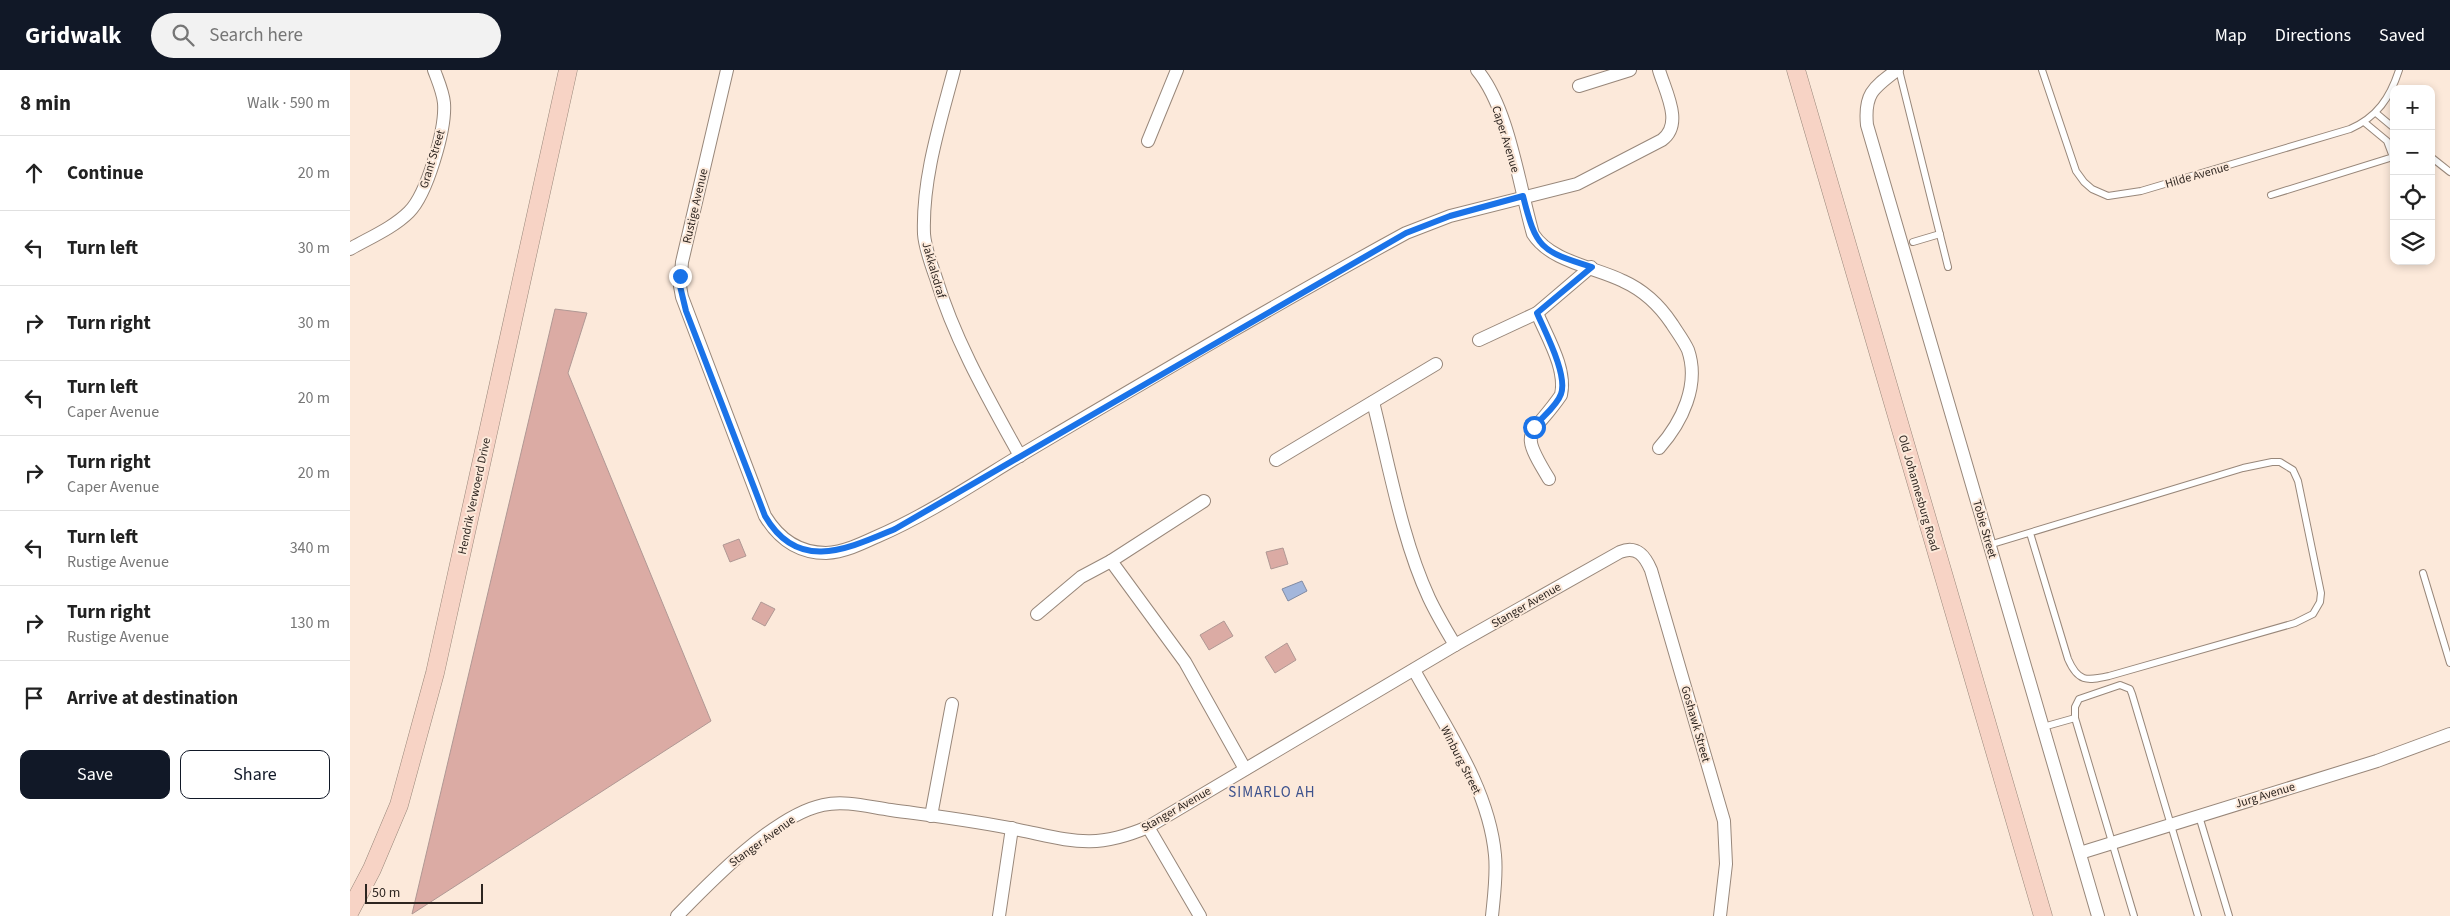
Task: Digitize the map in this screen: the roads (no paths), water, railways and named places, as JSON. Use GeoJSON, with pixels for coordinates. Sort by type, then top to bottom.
{"type":"FeatureCollection","features":[{"type":"Feature","properties":{"kind":"main road","name":"Hendrik Verwoerd Drive"},"geometry":{"type":"LineString","coordinates":[[350,911],[372,868],[399,805],[435,673],[568,70]]}},
{"type":"Feature","properties":{"kind":"main road","name":"Old Johannesburg Road"},"geometry":{"type":"LineString","coordinates":[[1796,70],[2043,916]]}},
{"type":"Feature","properties":{"kind":"street","name":"Grant Street"},"geometry":{"type":"LineString","coordinates":[[350,250],[396,222],[418,200],[428,178],[443,123],[444,103],[434,70]]}},
{"type":"Feature","properties":{"kind":"street","name":"Rustige Avenue"},"geometry":{"type":"LineString","coordinates":[[727,70],[682,262],[680,286],[686,311],[760,503],[772,527],[779,536],[797,547],[826,553],[844,550],[904,524],[1406,233],[1450,216],[1523,196],[1577,184],[1668,136],[1672,128],[1673,117],[1658,70]]}},
{"type":"Feature","properties":{"kind":"street","name":"Jakkalsdraf"},"geometry":{"type":"LineString","coordinates":[[954,70],[936,138],[924,207],[924,236],[947,311],[976,377],[1020,456]]}},
{"type":"Feature","properties":{"kind":"street"},"geometry":{"type":"LineString","coordinates":[[1148,141],[1177,70]]}},
{"type":"Feature","properties":{"kind":"street","name":"Caper Avenue"},"geometry":{"type":"LineString","coordinates":[[1477,70],[1493,96],[1533,234],[1542,247],[1568,260],[1592,267],[1625,281],[1653,301],[1669,320],[1687,348],[1692,372],[1686,407],[1674,432],[1659,448]]}},
{"type":"Feature","properties":{"kind":"street"},"geometry":{"type":"LineString","coordinates":[[1579,86],[1630,70]]}},
{"type":"Feature","properties":{"kind":"street","name":"Tobie Street"},"geometry":{"type":"LineString","coordinates":[[1898,70],[1875,87],[1868,97],[1865,110],[1871,143],[2098,916]]}},
{"type":"Feature","properties":{"kind":"street"},"geometry":{"type":"LineString","coordinates":[[1479,340],[1537,313],[1592,267]]}},
{"type":"Feature","properties":{"kind":"street"},"geometry":{"type":"LineString","coordinates":[[1537,313],[1560,369],[1562,382],[1561,395],[1534,427],[1530,442],[1534,455],[1550,479]]}},
{"type":"Feature","properties":{"kind":"street"},"geometry":{"type":"LineString","coordinates":[[1276,460],[1436,364]]}},
{"type":"Feature","properties":{"kind":"street"},"geometry":{"type":"LineString","coordinates":[[1373,402],[1402,520],[1416,562],[1428,596],[1456,645]]}},
{"type":"Feature","properties":{"kind":"street"},"geometry":{"type":"LineString","coordinates":[[1037,614],[1075,582],[1204,501]]}},
{"type":"Feature","properties":{"kind":"street","name":"Stanger Avenue"},"geometry":{"type":"LineString","coordinates":[[676,916],[722,870],[779,826],[814,808],[839,803],[1012,828],[1090,842],[1115,839],[1148,826],[1456,645],[1626,549]]}},
{"type":"Feature","properties":{"kind":"street","name":"Goshawk Street"},"geometry":{"type":"LineString","coordinates":[[1626,549],[1640,552],[1651,570],[1717,796],[1726,840],[1726,864],[1720,916]]}},
{"type":"Feature","properties":{"kind":"street"},"geometry":{"type":"LineString","coordinates":[[1111,561],[1184,662],[1245,768]]}},
{"type":"Feature","properties":{"kind":"street","name":"Winburg Street"},"geometry":{"type":"LineString","coordinates":[[1414,670],[1472,776],[1482,803],[1495,853],[1496,873],[1492,916]]}},
{"type":"Feature","properties":{"kind":"street"},"geometry":{"type":"LineString","coordinates":[[931,816],[952,704]]}},
{"type":"Feature","properties":{"kind":"street","name":"Jurg Avenue"},"geometry":{"type":"LineString","coordinates":[[2080,853],[2377,761],[2450,734]]}},
{"type":"Feature","properties":{"kind":"street"},"geometry":{"type":"LineString","coordinates":[[1148,826],[1200,916]]}},
{"type":"Feature","properties":{"kind":"street"},"geometry":{"type":"LineString","coordinates":[[999,916],[1012,828]]}},
{"type":"Feature","properties":{"kind":"lane"},"geometry":{"type":"LineString","coordinates":[[1898,70],[1948,267]]}},
{"type":"Feature","properties":{"kind":"lane","name":"Hilde Avenue"},"geometry":{"type":"LineString","coordinates":[[2042,70],[2076,171],[2092,189],[2108,196],[2141,192],[2183,180],[2315,140],[2364,122],[2376,113],[2386,99],[2399,70]]}},
{"type":"Feature","properties":{"kind":"lane"},"geometry":{"type":"LineString","coordinates":[[2376,113],[2390,125]]}},
{"type":"Feature","properties":{"kind":"lane"},"geometry":{"type":"LineString","coordinates":[[2364,122],[2387,141],[2390,148]]}},
{"type":"Feature","properties":{"kind":"lane"},"geometry":{"type":"LineString","coordinates":[[2271,195],[2390,159]]}},
{"type":"Feature","properties":{"kind":"lane"},"geometry":{"type":"LineString","coordinates":[[2435,160],[2450,172]]}},
{"type":"Feature","properties":{"kind":"lane"},"geometry":{"type":"LineString","coordinates":[[1912,242],[1940,234]]}},
{"type":"Feature","properties":{"kind":"lane"},"geometry":{"type":"LineString","coordinates":[[1990,545],[2243,468],[2280,462],[2293,470],[2298,481],[2308,538],[2319,582],[2320,602],[2314,614],[2296,623],[2109,676],[2090,680],[2083,679],[2072,670],[2068,659],[2030,533]]}},
{"type":"Feature","properties":{"kind":"lane"},"geometry":{"type":"LineString","coordinates":[[2423,573],[2450,663]]}},
{"type":"Feature","properties":{"kind":"lane"},"geometry":{"type":"LineString","coordinates":[[2134,916],[2075,718],[2075,707],[2079,699],[2120,685],[2130,689],[2169,825],[2198,916]]}},
{"type":"Feature","properties":{"kind":"lane"},"geometry":{"type":"LineString","coordinates":[[2043,727],[2075,718]]}},
{"type":"Feature","properties":{"kind":"lane"},"geometry":{"type":"LineString","coordinates":[[2198,816],[2229,916]]}},
{"type":"Feature","properties":{"kind":"water"},"geometry":{"type":"Polygon","coordinates":[[[1302,581],[1307,591],[1288,601],[1282,589],[1302,581]]]}},
{"type":"Feature","properties":{"kind":"district","name":"SIMARLO AH"},"geometry":{"type":"Point","coordinates":[1272,792]}}]}
